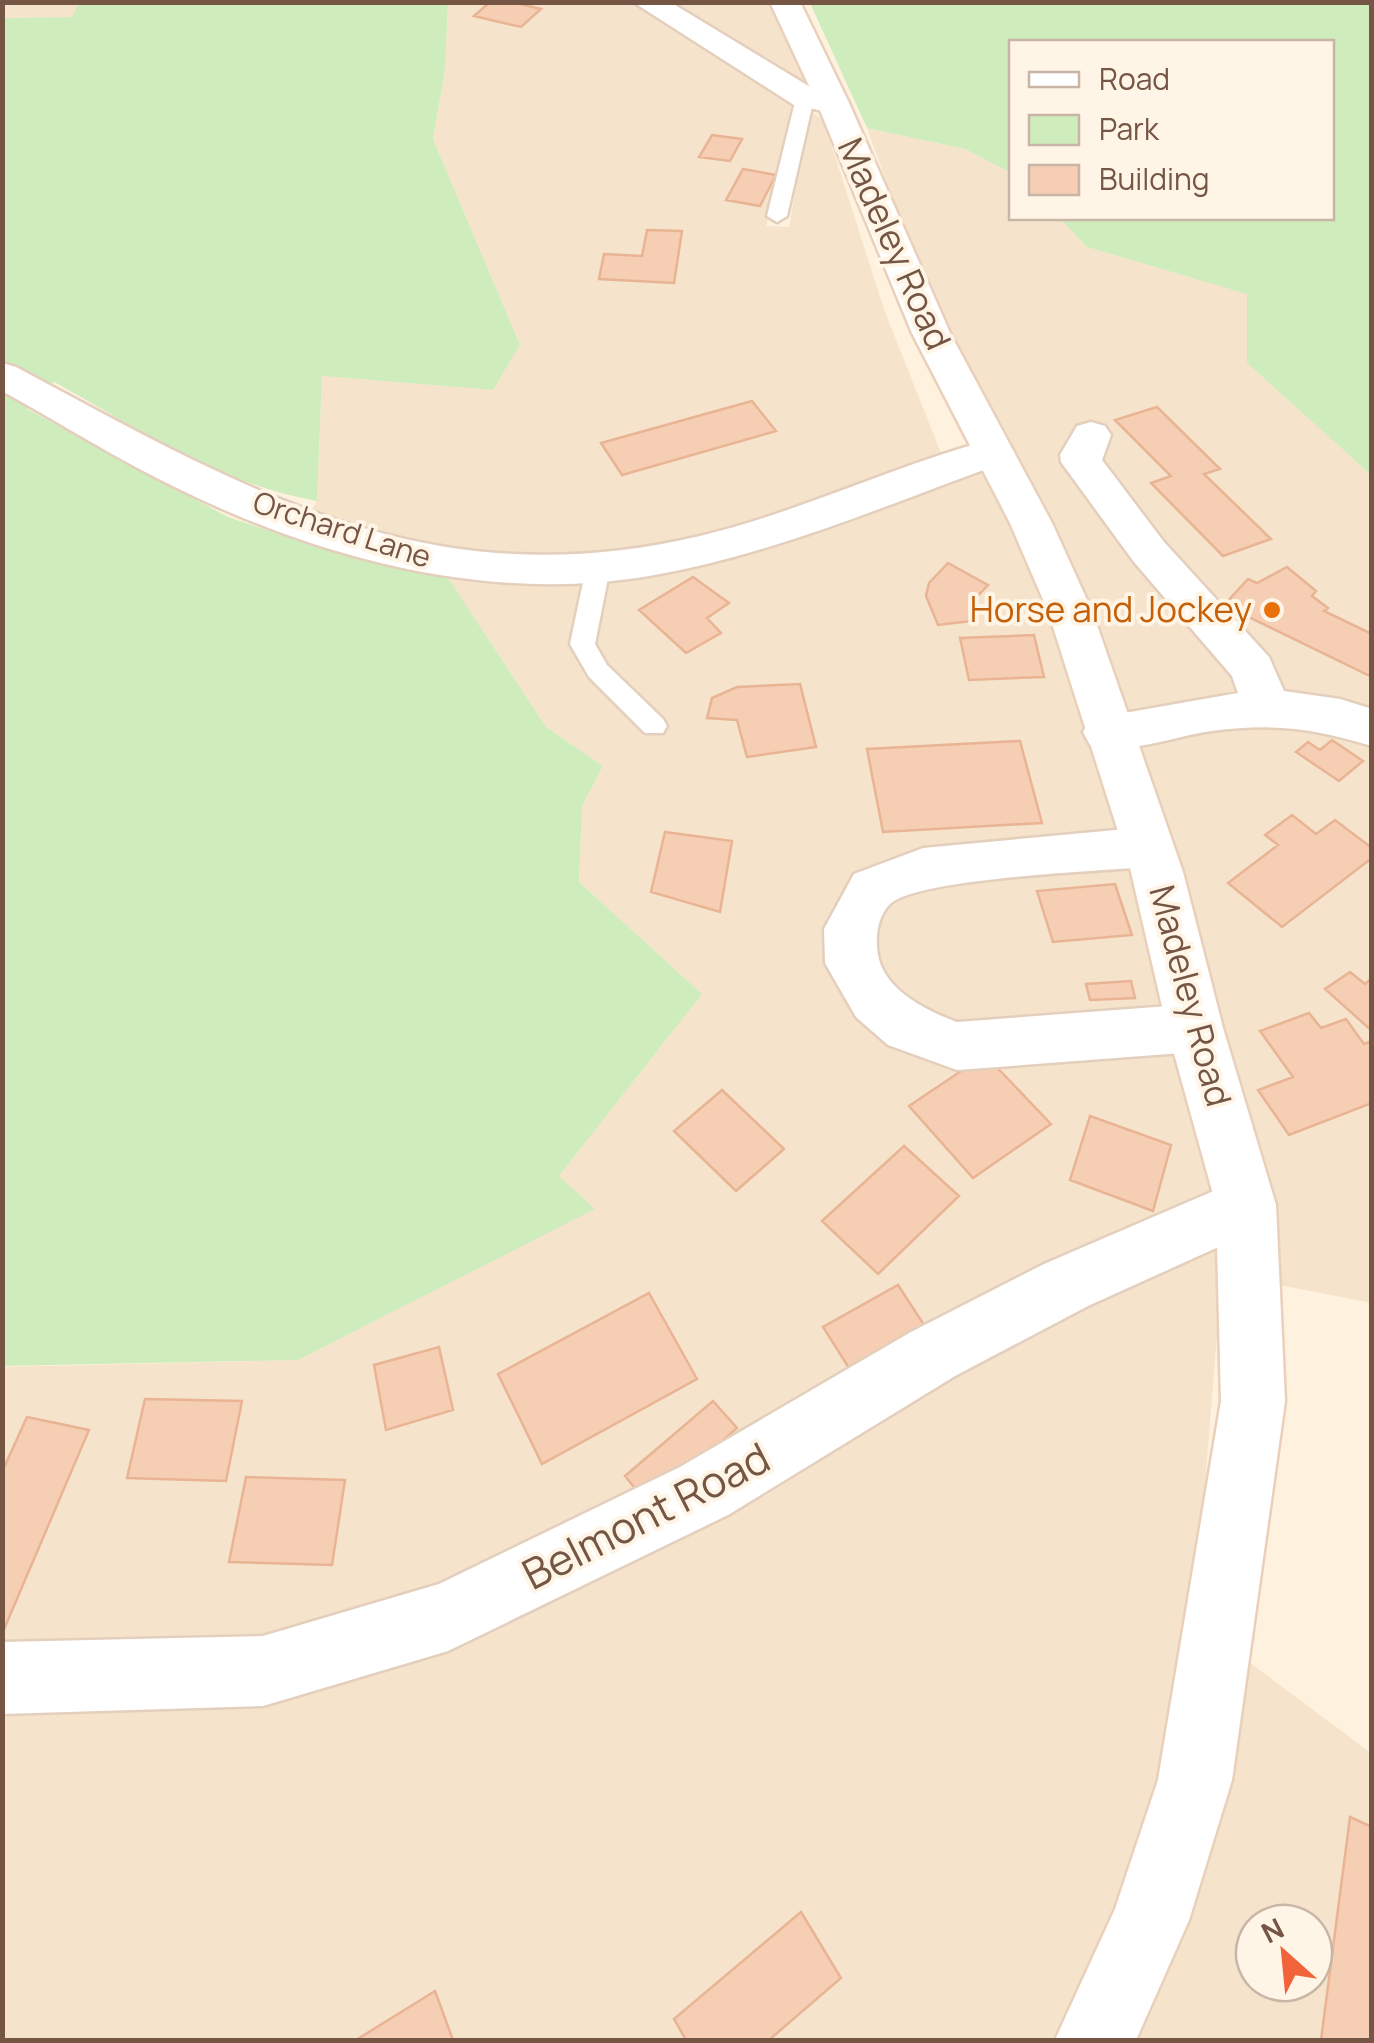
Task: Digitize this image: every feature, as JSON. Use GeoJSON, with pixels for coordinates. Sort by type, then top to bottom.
{"type":"FeatureCollection","features":[{"type":"Feature","properties":{"kind":"street"},"geometry":{"type":"LineString","coordinates":[[648,2],[819,101]]}},
{"type":"Feature","properties":{"kind":"street","name":"Madeley Road"},"geometry":{"type":"LineString","coordinates":[[785,2],[819,101],[931,333],[1031,523],[1070,611],[1148,847],[1246,1205],[1252,1401],[1196,1780],[1150,1920],[1095,2040]]}},
{"type":"Feature","properties":{"kind":"street","name":"Orchard Lane"},"geometry":{"type":"LineString","coordinates":[[2,375],[197,481],[372,546],[461,566],[598,568],[747,536],[994,452]]}},
{"type":"Feature","properties":{"kind":"street"},"geometry":{"type":"LineString","coordinates":[[1090,435],[1082,462],[1149,552],[1253,669],[1266,706]]}},
{"type":"Feature","properties":{"kind":"street"},"geometry":{"type":"LineString","coordinates":[[1107,732],[1266,706],[1332,712],[1372,728]]}},
{"type":"Feature","properties":{"kind":"street"},"geometry":{"type":"LineString","coordinates":[[1148,847],[923,868],[872,890],[850,929],[852,963],[875,1000],[908,1028],[957,1046],[1195,1028]]}},
{"type":"Feature","properties":{"kind":"street","name":"Belmont Road"},"geometry":{"type":"LineString","coordinates":[[2,1678],[264,1671],[448,1616],[704,1491],[934,1354],[1066,1284],[1246,1205]]}},
{"type":"Feature","properties":{"kind":"lane"},"geometry":{"type":"LineString","coordinates":[[777,216],[819,101]]}},
{"type":"Feature","properties":{"kind":"lane"},"geometry":{"type":"LineString","coordinates":[[598,568],[582,644],[598,671],[654,726]]}},
{"type":"Feature","properties":{"kind":"shaded area"},"geometry":{"type":"Polygon","coordinates":[[[2,3],[79,3],[72,17],[3,18],[2,3]]]}},
{"type":"Feature","properties":{"kind":"shaded area"},"geometry":{"type":"Polygon","coordinates":[[[448,3],[632,3],[792,98],[779,183],[766,226],[789,227],[810,109],[824,122],[885,312],[943,458],[1004,436],[936,319],[867,128],[965,149],[1009,172],[1009,220],[1061,220],[1087,247],[1248,294],[1247,363],[1371,475],[1372,1303],[1222,1274],[1194,1621],[1371,1753],[1371,2040],[3,2040],[2,1367],[298,1360],[594,1209],[559,1176],[702,994],[579,882],[582,806],[603,766],[546,727],[449,579],[296,540],[317,501],[322,376],[493,390],[520,345],[433,139],[445,70],[448,3]]]}},
{"type":"Feature","properties":{"kind":"shaded area"},"geometry":{"type":"Polygon","coordinates":[[[668,3],[772,3],[807,80],[793,82],[668,3]]]}},
{"type":"Feature","properties":{"kind":"green space"},"geometry":{"type":"Polygon","coordinates":[[[79,2],[448,3],[445,70],[433,139],[520,345],[493,390],[322,376],[317,501],[247,482],[214,468],[54,382],[27,409],[228,517],[296,540],[449,579],[546,727],[603,766],[582,806],[579,882],[702,994],[559,1176],[595,1209],[298,1360],[3,1366],[2,18],[72,17],[79,2]]]}},
{"type":"Feature","properties":{"kind":"green space"},"geometry":{"type":"Polygon","coordinates":[[[810,3],[1371,3],[1371,475],[1247,363],[1247,294],[1087,247],[1061,220],[1334,220],[1334,40],[1009,40],[1009,172],[965,149],[867,128],[810,3]]]}},
{"type":"Feature","properties":{"kind":"building"},"geometry":{"type":"Polygon","coordinates":[[[490,2],[541,9],[521,27],[474,16],[490,2]]]}},
{"type":"Feature","properties":{"kind":"building"},"geometry":{"type":"Polygon","coordinates":[[[712,135],[742,139],[730,161],[699,157],[712,135]]]}},
{"type":"Feature","properties":{"kind":"building"},"geometry":{"type":"Polygon","coordinates":[[[743,169],[776,175],[760,206],[726,200],[743,169]]]}},
{"type":"Feature","properties":{"kind":"building"},"geometry":{"type":"Polygon","coordinates":[[[647,230],[682,231],[674,283],[599,279],[604,254],[642,256],[647,230]]]}},
{"type":"Feature","properties":{"kind":"building"},"geometry":{"type":"Polygon","coordinates":[[[752,401],[776,431],[622,475],[601,443],[752,401]]]}},
{"type":"Feature","properties":{"kind":"building"},"geometry":{"type":"Polygon","coordinates":[[[1157,407],[1220,469],[1204,474],[1271,539],[1223,556],[1151,483],[1171,476],[1115,420],[1157,407]]]}},
{"type":"Feature","properties":{"kind":"building"},"geometry":{"type":"Polygon","coordinates":[[[948,563],[988,585],[971,603],[972,621],[938,625],[926,596],[929,583],[948,563]]]}},
{"type":"Feature","properties":{"kind":"building"},"geometry":{"type":"Polygon","coordinates":[[[1287,567],[1316,591],[1312,596],[1328,608],[1324,611],[1372,634],[1372,677],[1224,605],[1248,579],[1257,583],[1287,567]]]}},
{"type":"Feature","properties":{"kind":"building"},"geometry":{"type":"Polygon","coordinates":[[[693,577],[729,603],[707,618],[721,633],[686,653],[639,610],[693,577]]]}},
{"type":"Feature","properties":{"kind":"building"},"geometry":{"type":"Polygon","coordinates":[[[1034,635],[1044,677],[969,680],[960,638],[1034,635]]]}},
{"type":"Feature","properties":{"kind":"building"},"geometry":{"type":"Polygon","coordinates":[[[800,684],[816,747],[747,757],[737,720],[707,718],[712,698],[737,687],[800,684]]]}},
{"type":"Feature","properties":{"kind":"building"},"geometry":{"type":"Polygon","coordinates":[[[1332,740],[1363,761],[1339,781],[1296,752],[1308,742],[1320,750],[1332,740]]]}},
{"type":"Feature","properties":{"kind":"building"},"geometry":{"type":"Polygon","coordinates":[[[1020,741],[1042,823],[883,832],[867,749],[1020,741]]]}},
{"type":"Feature","properties":{"kind":"building"},"geometry":{"type":"Polygon","coordinates":[[[1292,815],[1316,834],[1335,820],[1372,848],[1372,858],[1282,927],[1228,883],[1278,845],[1265,835],[1292,815]]]}},
{"type":"Feature","properties":{"kind":"building"},"geometry":{"type":"Polygon","coordinates":[[[665,832],[732,841],[720,912],[651,892],[665,832]]]}},
{"type":"Feature","properties":{"kind":"building"},"geometry":{"type":"Polygon","coordinates":[[[1115,884],[1132,935],[1053,942],[1037,891],[1115,884]]]}},
{"type":"Feature","properties":{"kind":"building"},"geometry":{"type":"Polygon","coordinates":[[[1350,972],[1365,984],[1372,978],[1372,1031],[1325,989],[1350,972]]]}},
{"type":"Feature","properties":{"kind":"building"},"geometry":{"type":"Polygon","coordinates":[[[1131,981],[1135,998],[1090,1000],[1086,984],[1131,981]]]}},
{"type":"Feature","properties":{"kind":"building"},"geometry":{"type":"Polygon","coordinates":[[[1309,1013],[1321,1028],[1346,1019],[1364,1044],[1372,1041],[1372,1103],[1289,1135],[1258,1090],[1293,1077],[1260,1031],[1309,1013]]]}},
{"type":"Feature","properties":{"kind":"building"},"geometry":{"type":"Polygon","coordinates":[[[985,1055],[1051,1124],[973,1178],[909,1106],[985,1055]]]}},
{"type":"Feature","properties":{"kind":"building"},"geometry":{"type":"Polygon","coordinates":[[[722,1090],[784,1149],[736,1191],[674,1131],[722,1090]]]}},
{"type":"Feature","properties":{"kind":"building"},"geometry":{"type":"Polygon","coordinates":[[[1090,1116],[1171,1145],[1153,1211],[1070,1180],[1090,1116]]]}},
{"type":"Feature","properties":{"kind":"building"},"geometry":{"type":"Polygon","coordinates":[[[904,1146],[959,1196],[878,1274],[822,1221],[904,1146]]]}},
{"type":"Feature","properties":{"kind":"building"},"geometry":{"type":"Polygon","coordinates":[[[898,1285],[930,1334],[854,1376],[823,1327],[898,1285]]]}},
{"type":"Feature","properties":{"kind":"building"},"geometry":{"type":"Polygon","coordinates":[[[649,1293],[697,1379],[542,1464],[498,1374],[649,1293]]]}},
{"type":"Feature","properties":{"kind":"building"},"geometry":{"type":"Polygon","coordinates":[[[439,1347],[453,1410],[386,1430],[374,1365],[439,1347]]]}},
{"type":"Feature","properties":{"kind":"building"},"geometry":{"type":"Polygon","coordinates":[[[145,1399],[242,1401],[226,1481],[127,1478],[145,1399]]]}},
{"type":"Feature","properties":{"kind":"building"},"geometry":{"type":"Polygon","coordinates":[[[713,1401],[737,1428],[649,1506],[625,1476],[713,1401]]]}},
{"type":"Feature","properties":{"kind":"building"},"geometry":{"type":"Polygon","coordinates":[[[27,1417],[89,1430],[2,1634],[2,1472],[27,1417]]]}},
{"type":"Feature","properties":{"kind":"building"},"geometry":{"type":"Polygon","coordinates":[[[246,1477],[345,1480],[332,1565],[229,1562],[246,1477]]]}},
{"type":"Feature","properties":{"kind":"building"},"geometry":{"type":"Polygon","coordinates":[[[1350,1817],[1372,1827],[1372,2040],[1321,2040],[1326,2003],[1334,2003],[1334,1940],[1350,1817]]]}},
{"type":"Feature","properties":{"kind":"building"},"geometry":{"type":"Polygon","coordinates":[[[801,1912],[841,1978],[769,2040],[686,2040],[674,2019],[801,1912]]]}},
{"type":"Feature","properties":{"kind":"building"},"geometry":{"type":"Polygon","coordinates":[[[435,1991],[453,2040],[356,2040],[435,1991]]]}},
{"type":"Feature","properties":{"kind":"place","name":"Horse and Jockey"},"geometry":{"type":"Point","coordinates":[1272,610]}}]}
